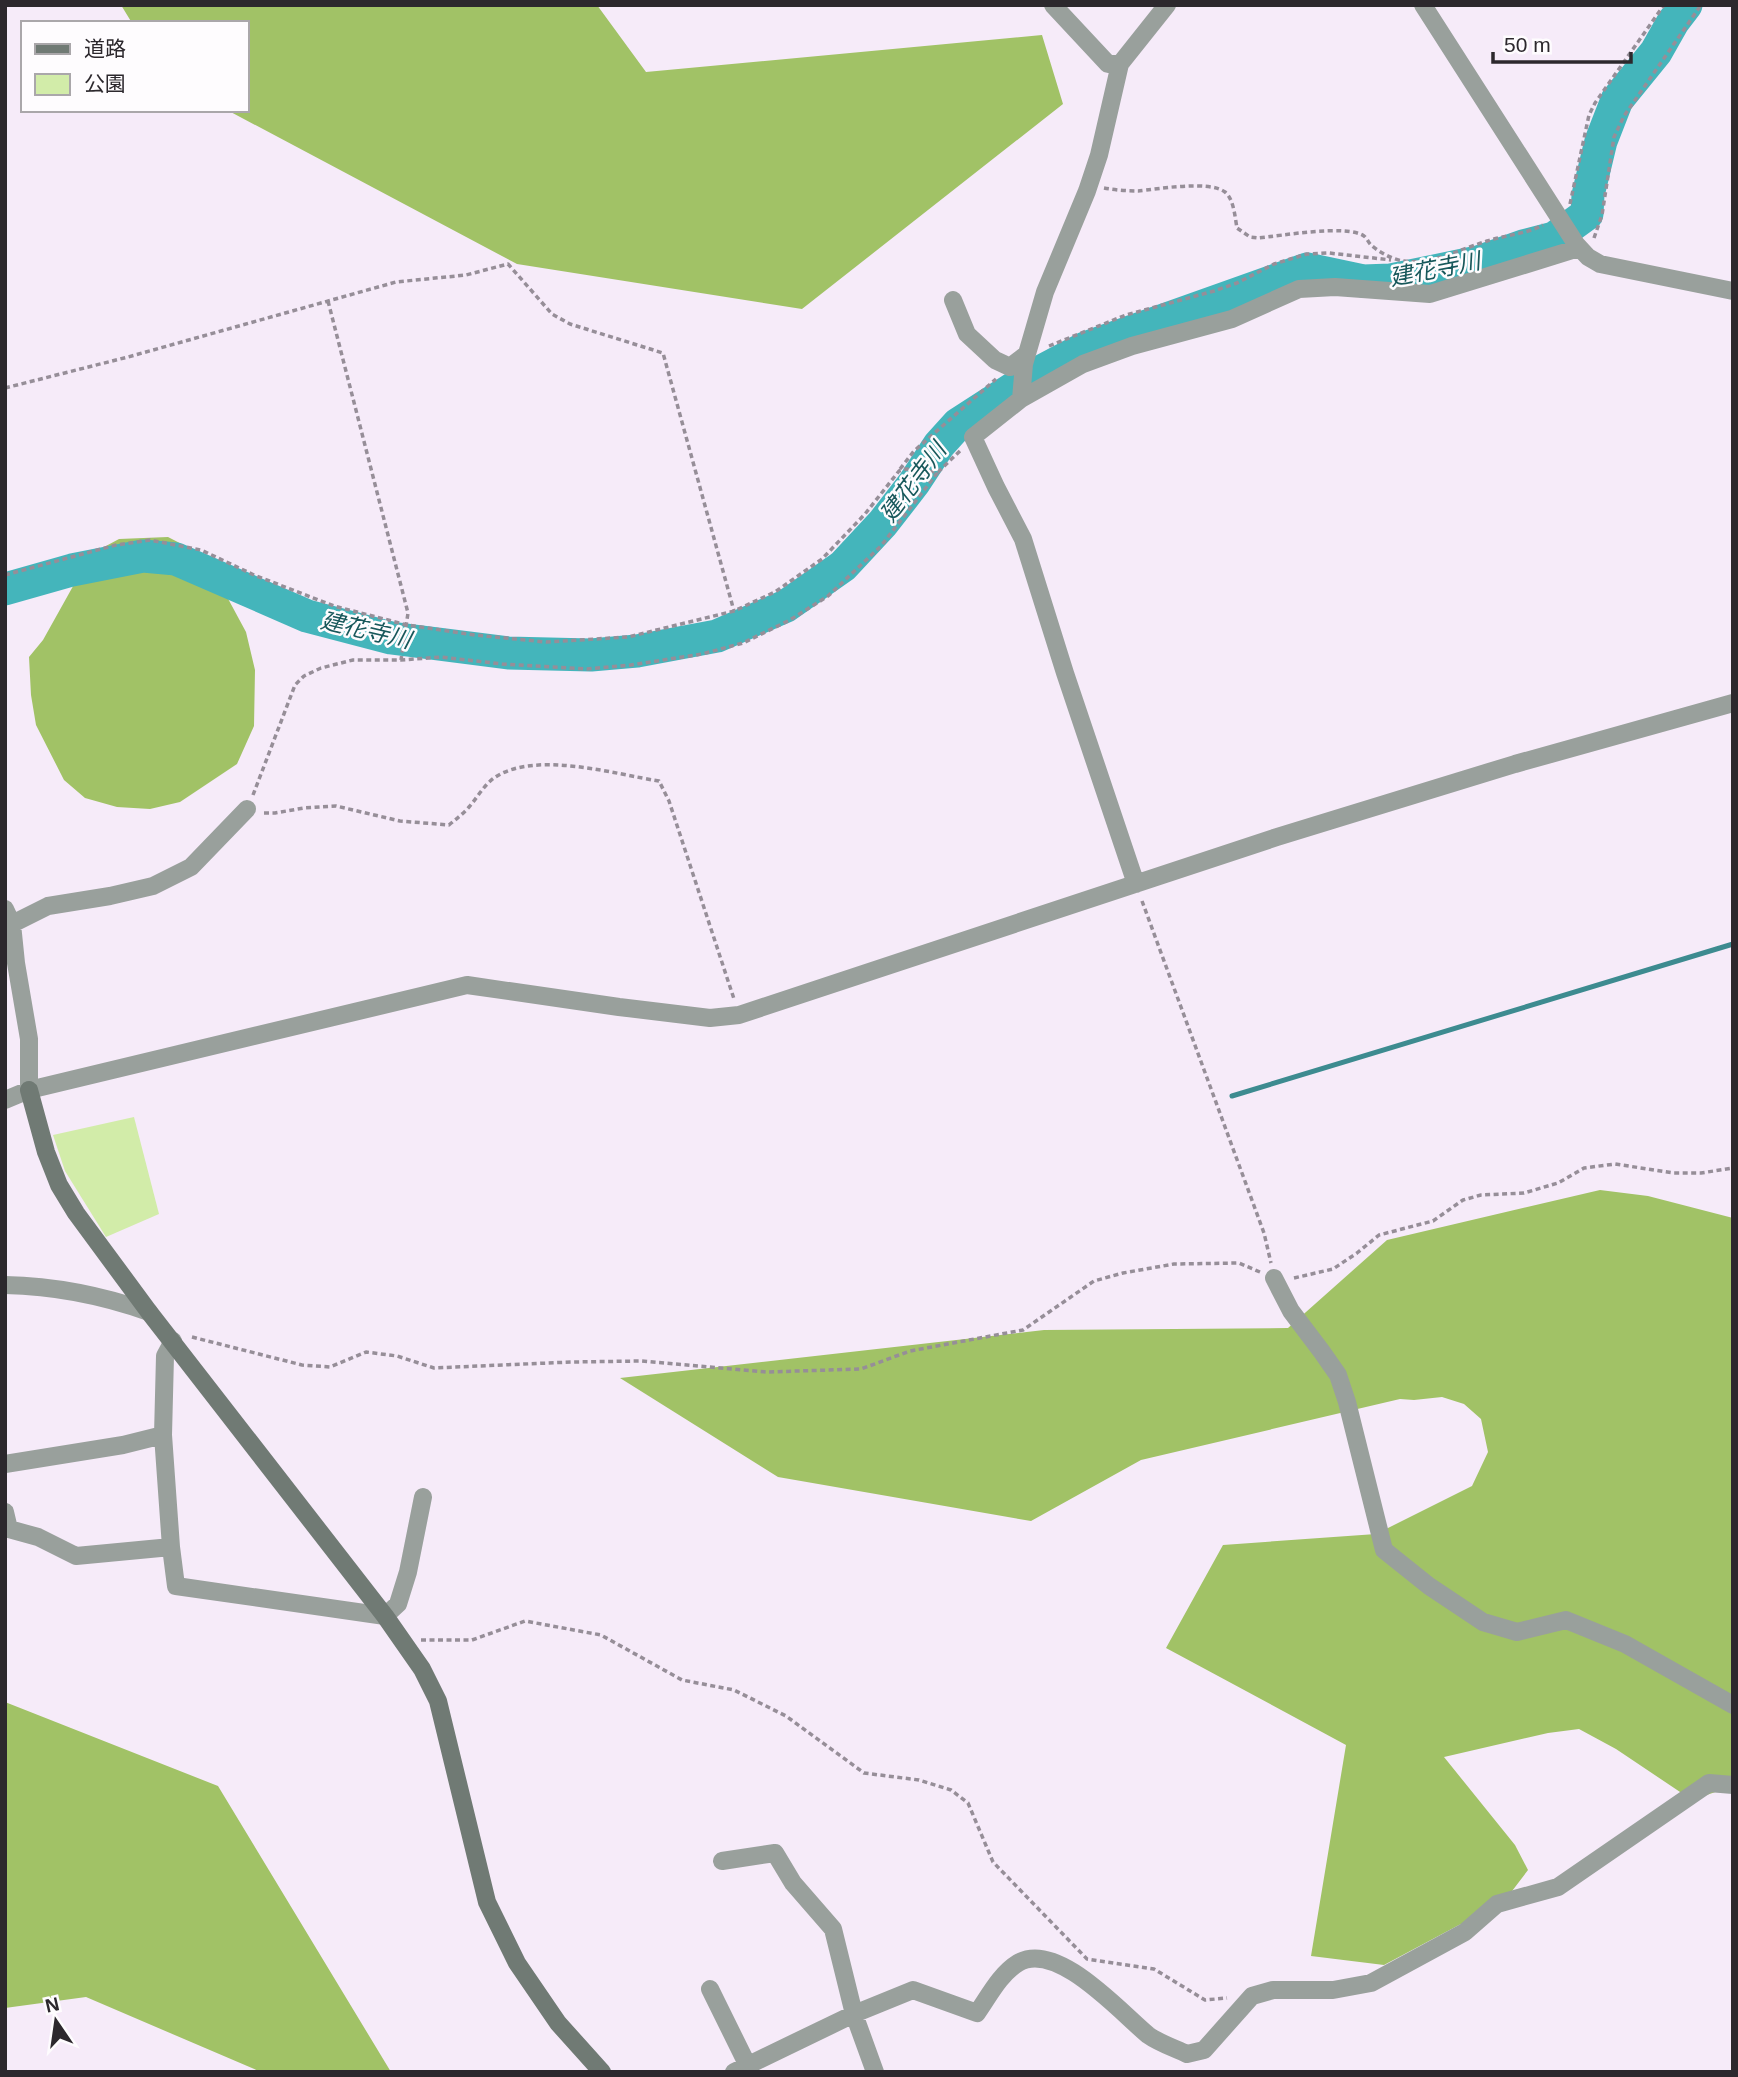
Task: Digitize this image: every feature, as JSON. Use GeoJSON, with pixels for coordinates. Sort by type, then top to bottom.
{"type":"FeatureCollection","features":[{"type":"Feature","properties":{"kind":"street"},"geometry":{"type":"LineString","coordinates":[[1053,5],[1108,64],[1120,64]]}},
{"type":"Feature","properties":{"kind":"street"},"geometry":{"type":"LineString","coordinates":[[1022,395],[1020,362],[1099,155],[1120,64],[1167,5]]}},
{"type":"Feature","properties":{"kind":"street"},"geometry":{"type":"LineString","coordinates":[[1423,5],[1577,246],[1588,257],[1600,264],[1733,291]]}},
{"type":"Feature","properties":{"kind":"street"},"geometry":{"type":"LineString","coordinates":[[1136,884],[1023,539],[973,437],[1022,395],[1083,365],[1132,345],[1232,319],[1300,289],[1335,287],[1430,294],[1577,246]]}},
{"type":"Feature","properties":{"kind":"street"},"geometry":{"type":"LineString","coordinates":[[953,300],[967,334],[995,360],[1020,362]]}},
{"type":"Feature","properties":{"kind":"street"},"geometry":{"type":"LineString","coordinates":[[5,1100],[29,1090],[467,985],[710,1018],[739,1015],[1277,837],[1515,764],[1733,703]]}},
{"type":"Feature","properties":{"kind":"street"},"geometry":{"type":"LineString","coordinates":[[247,809],[191,867],[153,886],[8,916],[29,1039],[29,1090],[46,1152],[76,1213],[149,1312],[385,1616],[422,1669],[438,1701],[487,1902],[517,1963],[558,2023],[602,2072]]}},
{"type":"Feature","properties":{"kind":"street"},"geometry":{"type":"LineString","coordinates":[[1274,1278],[1291,1311],[1338,1376],[1384,1550],[1429,1586],[1483,1622],[1517,1632],[1566,1620],[1625,1644],[1733,1705]]}},
{"type":"Feature","properties":{"kind":"street"},"geometry":{"type":"LineString","coordinates":[[5,1285],[30,1286],[120,1302],[149,1312]]}},
{"type":"Feature","properties":{"kind":"street"},"geometry":{"type":"LineString","coordinates":[[173,1341],[165,1356],[163,1435],[176,1586],[385,1616]]}},
{"type":"Feature","properties":{"kind":"street"},"geometry":{"type":"LineString","coordinates":[[5,1464],[123,1445],[163,1435]]}},
{"type":"Feature","properties":{"kind":"street"},"geometry":{"type":"LineString","coordinates":[[385,1616],[398,1604],[408,1572],[423,1497]]}},
{"type":"Feature","properties":{"kind":"street"},"geometry":{"type":"LineString","coordinates":[[5,1511],[9,1529],[38,1537],[76,1556],[171,1547]]}},
{"type":"Feature","properties":{"kind":"street"},"geometry":{"type":"LineString","coordinates":[[710,1989],[741,2068],[854,2014],[913,1990],[977,2013],[1006,1971],[1020,1961],[1041,1958],[1080,1977],[1151,2037],[1187,2054],[1204,2050],[1252,1996],[1273,1990],[1333,1990],[1371,1983],[1465,1932],[1497,1904],[1558,1887],[1709,1783],[1733,1785]]}},
{"type":"Feature","properties":{"kind":"street"},"geometry":{"type":"LineString","coordinates":[[722,1861],[775,1853],[793,1883],[833,1929],[854,2014],[875,2072]]}},
{"type":"Feature","properties":{"kind":"path"},"geometry":{"type":"LineString","coordinates":[[5,575],[116,545],[150,540],[201,551],[334,606],[407,625],[475,635],[546,642],[628,637],[734,611],[775,592],[822,559],[865,514],[914,451],[1020,362],[1126,315],[1214,291],[1237,283],[1274,264],[1307,254],[1329,253],[1416,261],[1444,256],[1533,230],[1560,219],[1569,210],[1589,116],[1595,103],[1664,5]]}},
{"type":"Feature","properties":{"kind":"path"},"geometry":{"type":"LineString","coordinates":[[1577,246],[1593,242],[1602,215],[1614,137],[1624,117],[1701,5]]}},
{"type":"Feature","properties":{"kind":"path"},"geometry":{"type":"LineString","coordinates":[[1088,186],[1133,191],[1198,185],[1224,191],[1230,198],[1237,229],[1250,237],[1351,232],[1364,236],[1372,246],[1388,256],[1403,261]]}},
{"type":"Feature","properties":{"kind":"path"},"geometry":{"type":"LineString","coordinates":[[5,388],[128,357],[396,282],[466,275],[508,264],[552,314],[570,324],[663,353],[734,611]]}},
{"type":"Feature","properties":{"kind":"path"},"geometry":{"type":"LineString","coordinates":[[328,301],[408,613],[401,660]]}},
{"type":"Feature","properties":{"kind":"path"},"geometry":{"type":"LineString","coordinates":[[739,1015],[669,801],[659,781],[569,766],[519,766],[492,779],[468,809],[449,825],[400,821],[336,806],[275,813],[247,809],[295,685],[304,676],[321,668],[353,660],[441,657],[587,669],[702,654],[743,643],[790,620],[828,596],[881,546],[938,472],[973,437]]}},
{"type":"Feature","properties":{"kind":"path"},"geometry":{"type":"LineString","coordinates":[[899,471],[906,469],[938,472]]}},
{"type":"Feature","properties":{"kind":"path"},"geometry":{"type":"LineString","coordinates":[[1136,884],[1264,1233],[1274,1278]]}},
{"type":"Feature","properties":{"kind":"path"},"geometry":{"type":"LineString","coordinates":[[173,1341],[195,1337],[302,1365],[330,1367],[366,1352],[397,1356],[434,1368],[642,1361],[767,1372],[861,1368],[910,1351],[1023,1330],[1094,1281],[1123,1273],[1174,1264],[1238,1263],[1274,1278],[1294,1278],[1333,1269],[1379,1235],[1433,1221],[1463,1200],[1481,1195],[1524,1194],[1558,1183],[1584,1168],[1615,1164],[1674,1173],[1701,1173],[1733,1168]]}},
{"type":"Feature","properties":{"kind":"path"},"geometry":{"type":"LineString","coordinates":[[402,1640],[472,1640],[525,1621],[601,1635],[682,1680],[734,1690],[786,1716],[864,1773],[919,1780],[951,1790],[968,1803],[993,1862],[1087,1959],[1154,1969],[1205,2000],[1252,1996]]}},
{"type":"Feature","properties":{"kind":"green space"},"geometry":{"type":"Polygon","coordinates":[[[121,5],[597,5],[646,72],[1042,35],[1063,104],[802,309],[517,264],[231,112],[248,112],[248,21],[131,21],[121,5]]]}},
{"type":"Feature","properties":{"kind":"green space"},"geometry":{"type":"Polygon","coordinates":[[[168,537],[205,556],[246,632],[255,670],[254,726],[237,764],[180,802],[150,809],[117,807],[85,798],[64,780],[36,725],[29,657],[43,640],[91,554],[119,539],[168,537]]]}},
{"type":"Feature","properties":{"kind":"green space"},"geometry":{"type":"Polygon","coordinates":[[[134,1117],[159,1214],[106,1237],[65,1171],[53,1135],[134,1117]]]}},
{"type":"Feature","properties":{"kind":"green space"},"geometry":{"type":"Polygon","coordinates":[[[1600,1190],[1648,1196],[1733,1218],[1733,1786],[1692,1800],[1616,1749],[1579,1729],[1548,1733],[1444,1757],[1515,1845],[1528,1870],[1496,1912],[1459,1925],[1384,1965],[1311,1956],[1346,1745],[1166,1648],[1223,1545],[1376,1534],[1472,1486],[1488,1452],[1481,1419],[1464,1404],[1442,1397],[1400,1399],[1141,1460],[1031,1521],[778,1477],[620,1378],[1044,1330],[1288,1328],[1387,1240],[1600,1190]]]}},
{"type":"Feature","properties":{"kind":"green space"},"geometry":{"type":"Polygon","coordinates":[[[5,1702],[218,1786],[391,2072],[261,2072],[86,1997],[5,2008],[5,1702]]]}},
{"type":"Feature","properties":{"kind":"waterway","name":"建花寺川"},"geometry":{"type":"LineString","coordinates":[[5,589],[72,570],[143,556],[176,559],[307,616],[391,638],[508,653],[591,655],[637,651],[717,636],[786,606],[843,566],[883,523],[939,445],[958,424],[1034,375],[1085,348],[1307,269],[1363,281],[1391,280],[1478,262],[1554,238],[1587,214],[1588,195],[1601,141],[1617,100],[1656,52],[1686,5]]}},
{"type":"Feature","properties":{"kind":"waterway"},"geometry":{"type":"LineString","coordinates":[[1232,1096],[1733,944]]}}]}
